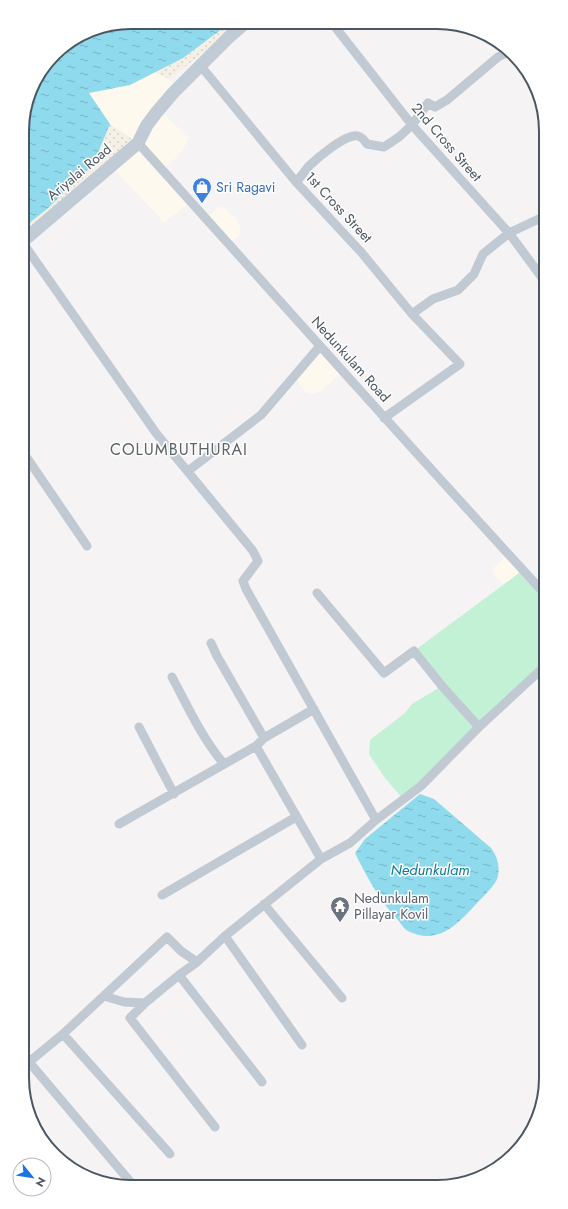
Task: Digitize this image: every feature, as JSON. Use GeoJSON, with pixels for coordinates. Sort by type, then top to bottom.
{"type":"FeatureCollection","features":[{"type":"Feature","properties":{"kind":"street"},"geometry":{"type":"LineString","coordinates":[[138,143],[147,124],[156,113],[200,65],[239,29]]}},
{"type":"Feature","properties":{"kind":"street","name":"2nd Cross Street"},"geometry":{"type":"LineString","coordinates":[[337,29],[412,124],[509,233],[539,274]]}},
{"type":"Feature","properties":{"kind":"street"},"geometry":{"type":"LineString","coordinates":[[296,182],[308,167],[327,151],[349,137],[358,136],[367,144],[384,148],[399,137],[412,124],[428,103],[435,107],[447,100],[498,57],[504,54]]}},
{"type":"Feature","properties":{"kind":"street","name":"1st Cross Street"},"geometry":{"type":"LineString","coordinates":[[200,65],[296,182],[361,252],[412,314],[460,364],[384,418]]}},
{"type":"Feature","properties":{"kind":"street","name":"Ariyalai Road"},"geometry":{"type":"LineString","coordinates":[[29,237],[138,143]]}},
{"type":"Feature","properties":{"kind":"street","name":"Nedunkulam Road"},"geometry":{"type":"LineString","coordinates":[[138,143],[479,524],[539,588]]}},
{"type":"Feature","properties":{"kind":"street"},"geometry":{"type":"LineString","coordinates":[[412,314],[432,300],[458,290],[474,274],[482,254],[509,233],[539,219]]}},
{"type":"Feature","properties":{"kind":"street"},"geometry":{"type":"LineString","coordinates":[[29,251],[156,433],[253,551],[258,561],[243,581],[376,820]]}},
{"type":"Feature","properties":{"kind":"street"},"geometry":{"type":"LineString","coordinates":[[188,471],[262,415],[320,346]]}},
{"type":"Feature","properties":{"kind":"street"},"geometry":{"type":"LineString","coordinates":[[29,461],[88,546]]}},
{"type":"Feature","properties":{"kind":"street"},"geometry":{"type":"LineString","coordinates":[[317,593],[384,673],[414,651],[442,686],[479,727]]}},
{"type":"Feature","properties":{"kind":"street"},"geometry":{"type":"LineString","coordinates":[[211,643],[264,738]]}},
{"type":"Feature","properties":{"kind":"street"},"geometry":{"type":"LineString","coordinates":[[215,1127],[130,1018],[145,1003],[197,962],[225,936],[264,904],[321,859],[350,843],[376,820],[421,786],[479,727],[539,672]]}},
{"type":"Feature","properties":{"kind":"street"},"geometry":{"type":"LineString","coordinates":[[172,677],[198,727],[214,753],[224,764]]}},
{"type":"Feature","properties":{"kind":"street"},"geometry":{"type":"LineString","coordinates":[[119,824],[174,794],[256,746],[264,738],[314,710]]}},
{"type":"Feature","properties":{"kind":"street"},"geometry":{"type":"LineString","coordinates":[[139,727],[174,794]]}},
{"type":"Feature","properties":{"kind":"street"},"geometry":{"type":"LineString","coordinates":[[256,746],[321,859]]}},
{"type":"Feature","properties":{"kind":"street"},"geometry":{"type":"LineString","coordinates":[[162,896],[296,817]]}},
{"type":"Feature","properties":{"kind":"street"},"geometry":{"type":"LineString","coordinates":[[264,904],[342,998]]}},
{"type":"Feature","properties":{"kind":"street"},"geometry":{"type":"LineString","coordinates":[[225,936],[302,1045]]}},
{"type":"Feature","properties":{"kind":"street"},"geometry":{"type":"LineString","coordinates":[[29,1062],[64,1034],[167,937],[181,951],[197,962]]}},
{"type":"Feature","properties":{"kind":"street"},"geometry":{"type":"LineString","coordinates":[[179,975],[262,1082]]}},
{"type":"Feature","properties":{"kind":"street"},"geometry":{"type":"LineString","coordinates":[[104,996],[124,1002],[145,1003]]}},
{"type":"Feature","properties":{"kind":"street"},"geometry":{"type":"LineString","coordinates":[[64,1034],[170,1154]]}},
{"type":"Feature","properties":{"kind":"street"},"geometry":{"type":"LineString","coordinates":[[29,1066],[128,1180]]}},
{"type":"Feature","properties":{"kind":"shaded area"},"geometry":{"type":"Polygon","coordinates":[[[155,72],[169,79],[182,90],[160,110],[189,138],[178,156],[162,170],[191,202],[162,224],[160,218],[113,168],[137,143],[110,124],[88,93],[130,85],[155,72]]]}},
{"type":"Feature","properties":{"kind":"shaded area"},"geometry":{"type":"Polygon","coordinates":[[[221,206],[236,218],[241,227],[239,236],[228,243],[206,218],[221,206]]]}},
{"type":"Feature","properties":{"kind":"shaded area"},"geometry":{"type":"Polygon","coordinates":[[[320,346],[342,371],[316,394],[307,393],[300,386],[296,377],[320,346]]]}},
{"type":"Feature","properties":{"kind":"shaded area"},"geometry":{"type":"Polygon","coordinates":[[[509,555],[523,570],[504,584],[496,578],[492,570],[509,555]]]}},
{"type":"Feature","properties":{"kind":"green space"},"geometry":{"type":"Polygon","coordinates":[[[523,570],[539,588],[539,672],[403,799],[385,778],[369,754],[370,740],[405,713],[412,704],[442,686],[414,651],[523,570]]]}},
{"type":"Feature","properties":{"kind":"sand"},"geometry":{"type":"Polygon","coordinates":[[[222,29],[235,29],[169,79],[155,72],[183,58],[222,29]]]}},
{"type":"Feature","properties":{"kind":"sand"},"geometry":{"type":"Polygon","coordinates":[[[110,124],[138,143],[29,236],[29,223],[47,209],[93,165],[110,124]]]}},
{"type":"Feature","properties":{"kind":"water"},"geometry":{"type":"Polygon","coordinates":[[[131,29],[222,29],[183,58],[130,85],[89,93],[110,124],[93,165],[47,209],[29,223],[29,124],[32,105],[37,92],[46,74],[54,64],[74,46],[105,32],[131,29]]]}},
{"type":"Feature","properties":{"kind":"water","name":"Nedunkulam"},"geometry":{"type":"Polygon","coordinates":[[[420,794],[434,799],[491,848],[495,854],[499,869],[497,879],[488,892],[465,916],[440,934],[430,936],[419,935],[404,928],[379,896],[355,853],[365,839],[420,794]]]}},
{"type":"Feature","properties":{"kind":"place","name":"Sri Ragavi"},"geometry":{"type":"Point","coordinates":[202,204]}},
{"type":"Feature","properties":{"kind":"place","name":"Nedunkulam Pillayar Kovil"},"geometry":{"type":"Point","coordinates":[340,923]}},
{"type":"Feature","properties":{"kind":"district","name":"COLUMBUTHURAI"},"geometry":{"type":"Point","coordinates":[179,449]}}]}
